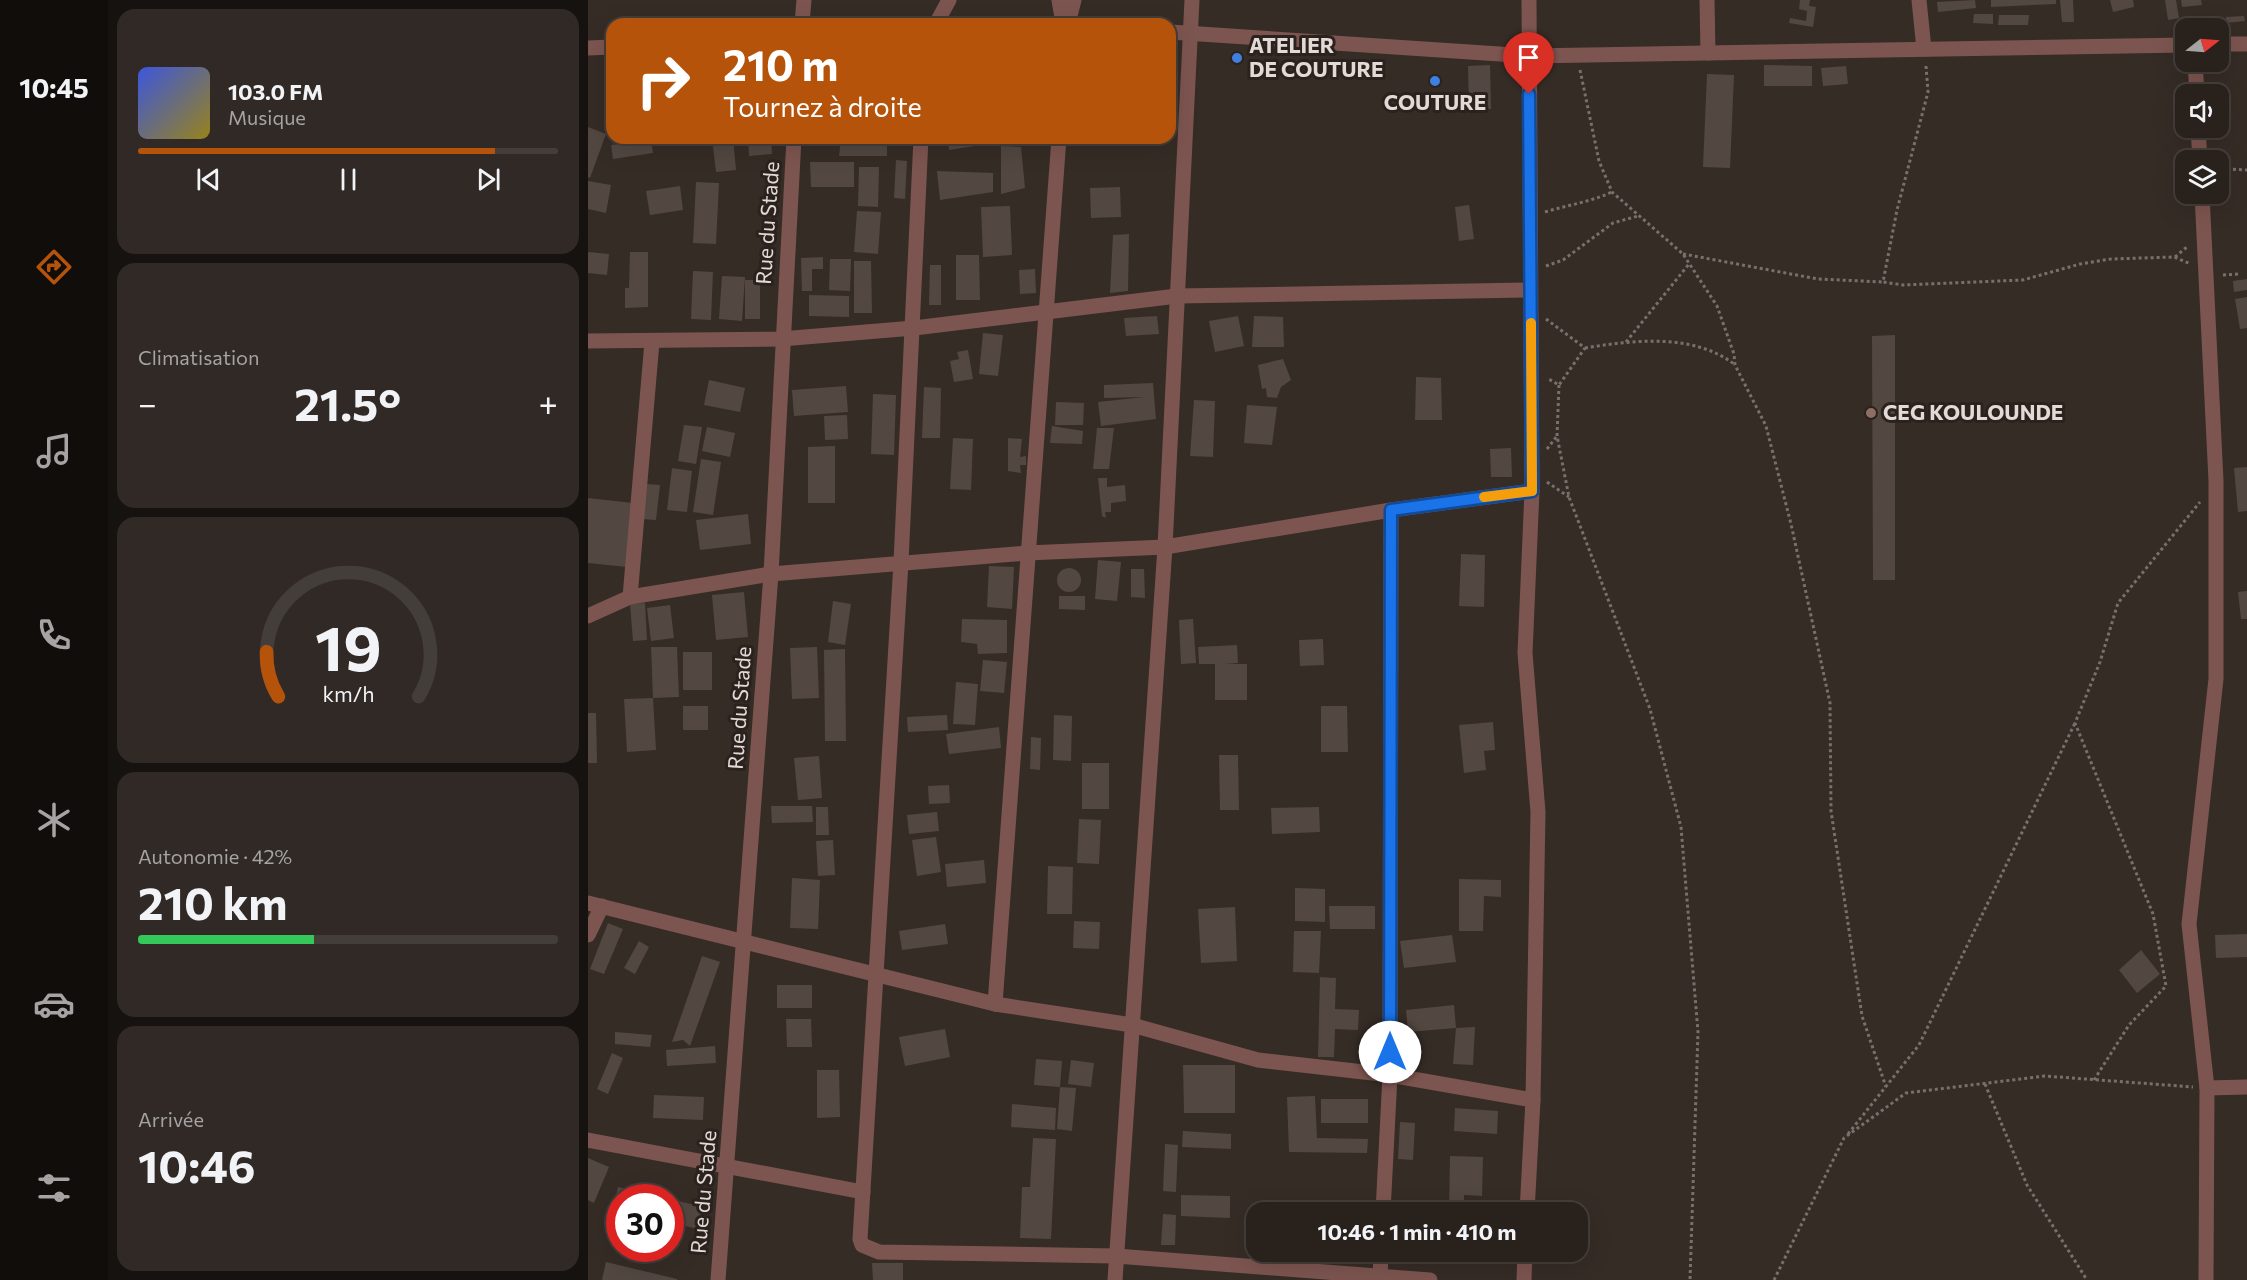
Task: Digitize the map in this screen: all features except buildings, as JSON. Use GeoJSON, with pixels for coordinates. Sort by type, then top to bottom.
{"type":"FeatureCollection","features":[{"type":"Feature","properties":{"kind":"street"},"geometry":{"type":"LineString","coordinates":[[802,18],[804,0]]}},
{"type":"Feature","properties":{"kind":"street"},"geometry":{"type":"LineString","coordinates":[[939,18],[949,0]]}},
{"type":"Feature","properties":{"kind":"street"},"geometry":{"type":"LineString","coordinates":[[1059,0],[1064,18]]}},
{"type":"Feature","properties":{"kind":"street"},"geometry":{"type":"LineString","coordinates":[[1068,18],[1074,0]]}},
{"type":"Feature","properties":{"kind":"street"},"geometry":{"type":"LineString","coordinates":[[1115,1280],[1165,547],[1191,0]]}},
{"type":"Feature","properties":{"kind":"street"},"geometry":{"type":"LineString","coordinates":[[1528,1202],[1533,1100],[1538,812],[1525,653],[1532,491],[1529,0]]}},
{"type":"Feature","properties":{"kind":"street"},"geometry":{"type":"LineString","coordinates":[[1707,0],[1708,53]]}},
{"type":"Feature","properties":{"kind":"street"},"geometry":{"type":"LineString","coordinates":[[1919,0],[1924,49]]}},
{"type":"Feature","properties":{"kind":"street"},"geometry":{"type":"LineString","coordinates":[[1176,32],[1529,56],[2175,45]]}},
{"type":"Feature","properties":{"kind":"street"},"geometry":{"type":"LineString","coordinates":[[2229,44],[2247,44]]}},
{"type":"Feature","properties":{"kind":"street"},"geometry":{"type":"LineString","coordinates":[[588,48],[606,47]]}},
{"type":"Feature","properties":{"kind":"street","name":"Rue du Stade"},"geometry":{"type":"LineString","coordinates":[[718,1280],[771,574],[781,339],[794,144]]}},
{"type":"Feature","properties":{"kind":"street"},"geometry":{"type":"LineString","coordinates":[[921,144],[902,562],[860,1239],[862,1245],[879,1252],[1116,1256],[1247,1273],[1431,1280]]}},
{"type":"Feature","properties":{"kind":"street"},"geometry":{"type":"LineString","coordinates":[[995,1004],[1059,144]]}},
{"type":"Feature","properties":{"kind":"street"},"geometry":{"type":"LineString","coordinates":[[2202,204],[2216,482],[2216,679],[2189,924],[2207,1089],[2206,1280]]}},
{"type":"Feature","properties":{"kind":"street"},"geometry":{"type":"LineString","coordinates":[[588,341],[781,339],[914,328],[1178,296],[1530,290]]}},
{"type":"Feature","properties":{"kind":"street"},"geometry":{"type":"LineString","coordinates":[[630,597],[651,342]]}},
{"type":"Feature","properties":{"kind":"street"},"geometry":{"type":"LineString","coordinates":[[588,616],[630,597],[771,574],[1027,553],[1165,547],[1391,510],[1532,491]]}},
{"type":"Feature","properties":{"kind":"street"},"geometry":{"type":"LineString","coordinates":[[1384,1202],[1390,1075],[1391,510]]}},
{"type":"Feature","properties":{"kind":"street"},"geometry":{"type":"LineString","coordinates":[[588,935],[595,905],[995,1004],[1132,1025],[1258,1060],[1390,1075],[1533,1100]]}},
{"type":"Feature","properties":{"kind":"street"},"geometry":{"type":"LineString","coordinates":[[2207,1089],[2247,1086]]}},
{"type":"Feature","properties":{"kind":"street"},"geometry":{"type":"LineString","coordinates":[[588,1140],[863,1192]]}},
{"type":"Feature","properties":{"kind":"street"},"geometry":{"type":"LineString","coordinates":[[1380,1278],[1381,1262]]}},
{"type":"Feature","properties":{"kind":"street"},"geometry":{"type":"LineString","coordinates":[[1524,1280],[1525,1262]]}},
{"type":"Feature","properties":{"kind":"path"},"geometry":{"type":"LineString","coordinates":[[1883,282],[1897,210],[1928,92],[1924,49]]}},
{"type":"Feature","properties":{"kind":"path"},"geometry":{"type":"LineString","coordinates":[[1577,55],[1599,160],[1612,192],[1683,254],[1717,306],[1734,354],[1735,365],[1766,426],[1791,524],[1830,703],[1831,811],[1862,1016],[1886,1087]]}},
{"type":"Feature","properties":{"kind":"path"},"geometry":{"type":"LineString","coordinates":[[2229,169],[2247,170]]}},
{"type":"Feature","properties":{"kind":"path"},"geometry":{"type":"LineString","coordinates":[[1545,223],[1544,213],[1567,205],[1592,201],[1612,192]]}},
{"type":"Feature","properties":{"kind":"path"},"geometry":{"type":"LineString","coordinates":[[1547,255],[1548,265],[1563,260],[1613,223],[1638,216]]}},
{"type":"Feature","properties":{"kind":"path"},"geometry":{"type":"LineString","coordinates":[[1683,254],[1818,279],[1903,285],[2023,280],[2080,264],[2110,259],[2174,257],[2224,276],[2239,274]]}},
{"type":"Feature","properties":{"kind":"path"},"geometry":{"type":"LineString","coordinates":[[1626,342],[1689,264]]}},
{"type":"Feature","properties":{"kind":"path"},"geometry":{"type":"LineString","coordinates":[[1530,308],[1585,348],[1626,342],[1675,343],[1717,351],[1735,365]]}},
{"type":"Feature","properties":{"kind":"path"},"geometry":{"type":"LineString","coordinates":[[1585,348],[1559,385],[1557,436],[1569,497],[1650,709],[1681,827],[1698,1032],[1690,1280]]}},
{"type":"Feature","properties":{"kind":"path"},"geometry":{"type":"LineString","coordinates":[[1531,369],[1559,385]]}},
{"type":"Feature","properties":{"kind":"path"},"geometry":{"type":"LineString","coordinates":[[1774,1280],[1844,1138],[1919,1045],[2076,723],[2100,662],[2118,603],[2216,482]]}},
{"type":"Feature","properties":{"kind":"path"},"geometry":{"type":"LineString","coordinates":[[2076,723],[2153,914],[2166,986],[2129,1025],[2094,1080]]}},
{"type":"Feature","properties":{"kind":"path"},"geometry":{"type":"LineString","coordinates":[[1844,1138],[1906,1093],[2045,1076],[2207,1089]]}},
{"type":"Feature","properties":{"kind":"path"},"geometry":{"type":"LineString","coordinates":[[1985,1084],[2027,1185],[2087,1280]]}},
{"type":"Feature","properties":{"kind":"slow traffic"},"geometry":{"type":"LineString","coordinates":[[1484,497],[1532,491],[1531,323]]}},
{"type":"Feature","properties":{"kind":"place","name":"ATELIER DE COUTURE"},"geometry":{"type":"Point","coordinates":[1237,58]}},
{"type":"Feature","properties":{"kind":"place","name":"COUTURE"},"geometry":{"type":"Point","coordinates":[1435,81]}},
{"type":"Feature","properties":{"kind":"place","name":"CEG KOULOUNDE"},"geometry":{"type":"Point","coordinates":[1871,413]}},
{"type":"Feature","properties":{"kind":"route"},"geometry":{"type":"LineString","coordinates":[[1390,1052],[1391,510],[1532,491],[1529,94]]}}]}
